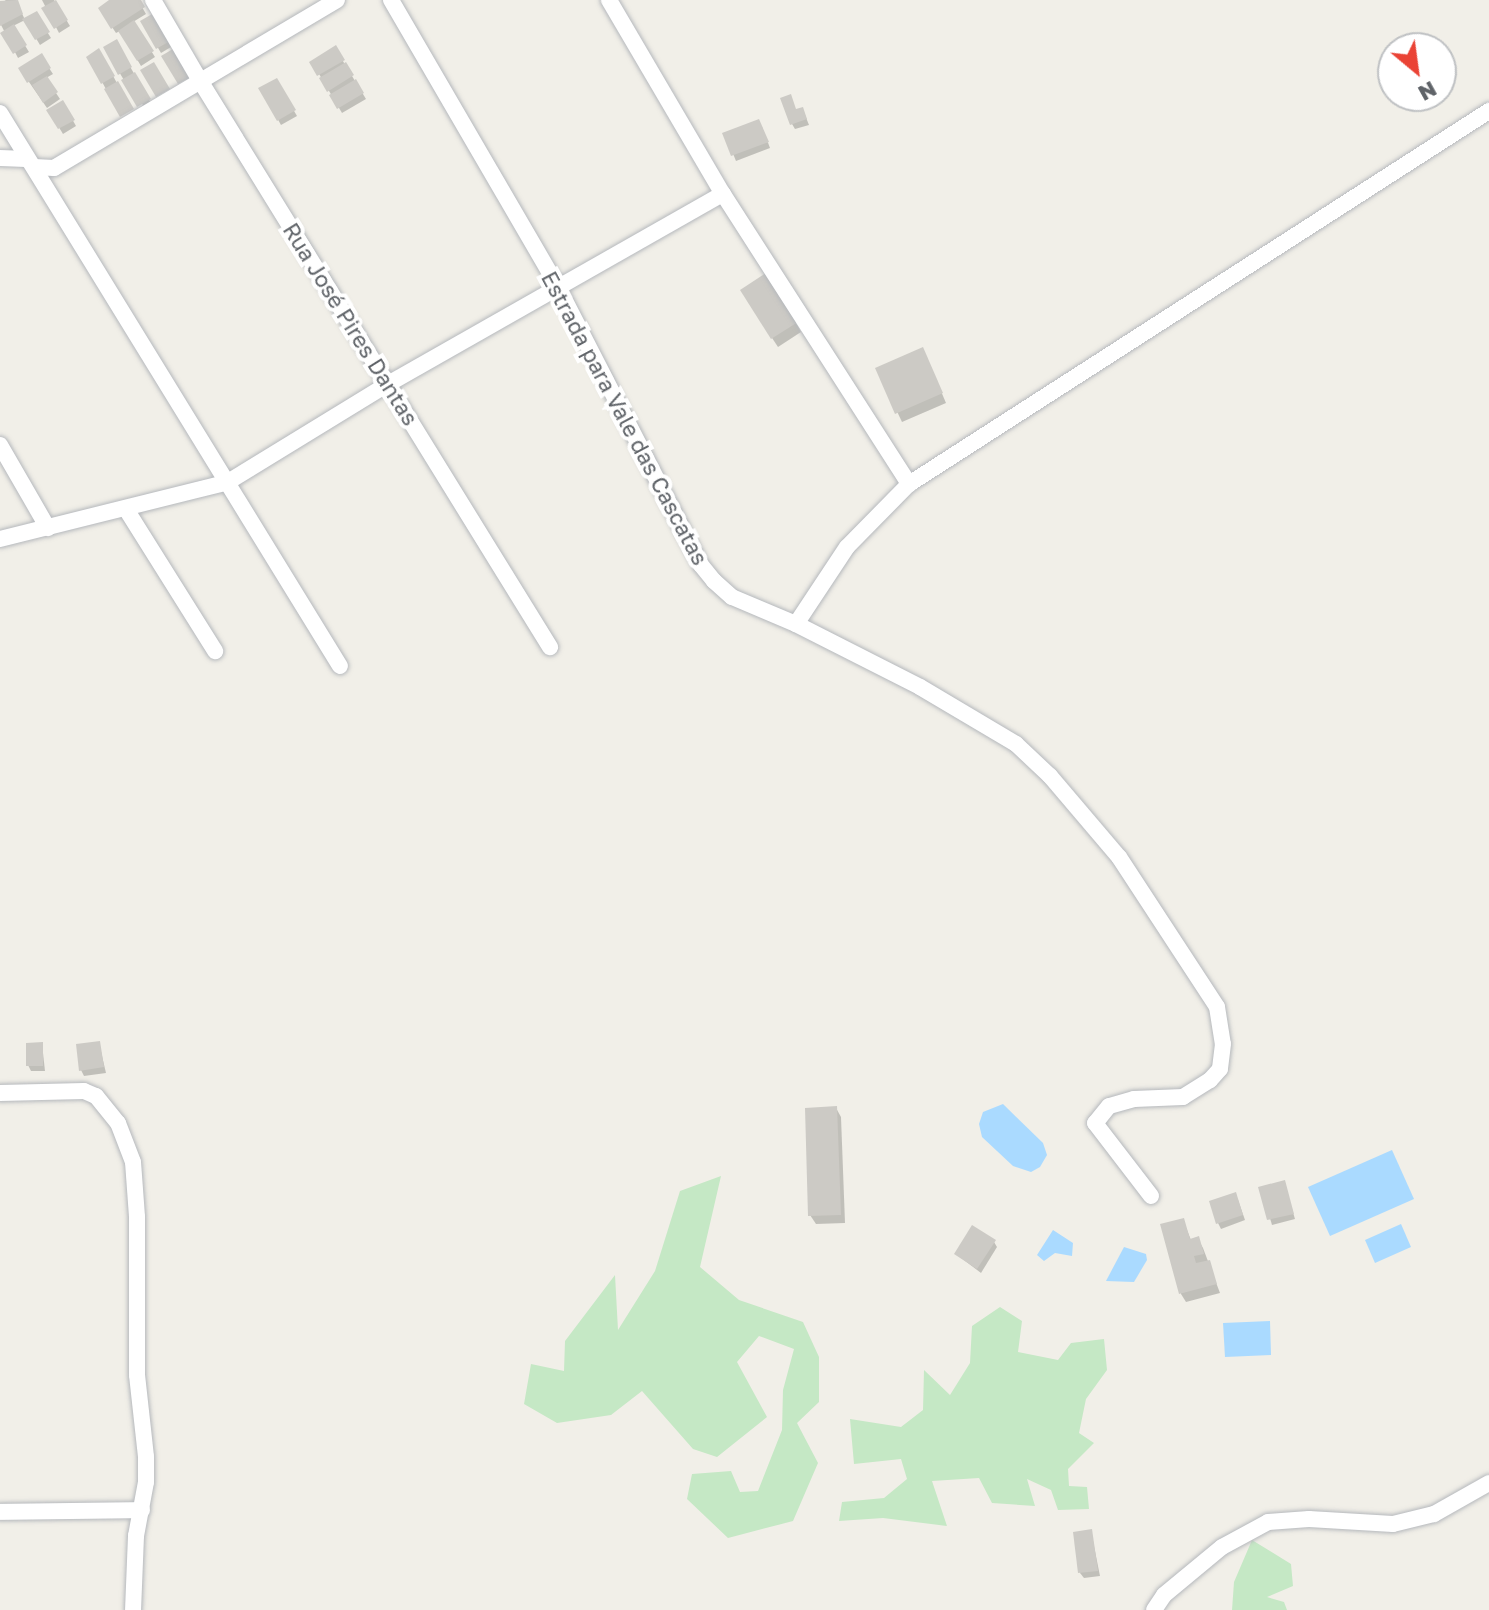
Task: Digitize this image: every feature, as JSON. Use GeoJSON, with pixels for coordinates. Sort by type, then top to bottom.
{"type":"FeatureCollection","features":[{"type":"Feature","properties":{"kind":"street","name":"Rua José Pires Dantas"},"geometry":{"type":"LineString","coordinates":[[153,0],[550,647]]}},
{"type":"Feature","properties":{"kind":"street"},"geometry":{"type":"LineString","coordinates":[[0,158],[54,168],[199,79],[337,0]]}},
{"type":"Feature","properties":{"kind":"street","name":"Estrada para Vale das Cascatas"},"geometry":{"type":"LineString","coordinates":[[391,0],[559,289],[701,565],[732,597],[796,624],[920,687],[1016,744],[1050,776],[1119,857],[1217,1007],[1223,1044],[1220,1069],[1210,1080],[1183,1097],[1134,1099],[1109,1106],[1095,1123],[1151,1196]]}},
{"type":"Feature","properties":{"kind":"street"},"geometry":{"type":"LineString","coordinates":[[609,0],[723,194],[909,484]]}},
{"type":"Feature","properties":{"kind":"street"},"geometry":{"type":"LineString","coordinates":[[796,624],[847,547],[909,484],[1489,111]]}},
{"type":"Feature","properties":{"kind":"street"},"geometry":{"type":"LineString","coordinates":[[0,113],[340,666]]}},
{"type":"Feature","properties":{"kind":"street"},"geometry":{"type":"LineString","coordinates":[[0,539],[228,482],[388,384],[723,194]]}},
{"type":"Feature","properties":{"kind":"street"},"geometry":{"type":"LineString","coordinates":[[0,445],[48,528]]}},
{"type":"Feature","properties":{"kind":"street"},"geometry":{"type":"LineString","coordinates":[[126,509],[215,651]]}},
{"type":"Feature","properties":{"kind":"street"},"geometry":{"type":"LineString","coordinates":[[0,1093],[84,1091],[96,1096],[128,1141],[133,1162],[137,1217],[137,1375],[146,1457],[142,1510],[136,1536],[133,1605],[148,1610]]}},
{"type":"Feature","properties":{"kind":"street"},"geometry":{"type":"LineString","coordinates":[[1154,1610],[1164,1595],[1222,1547],[1268,1522],[1309,1519],[1393,1524],[1434,1514],[1489,1483]]}},
{"type":"Feature","properties":{"kind":"street"},"geometry":{"type":"LineString","coordinates":[[0,1512],[142,1510]]}},
{"type":"Feature","properties":{"kind":"green space"},"geometry":{"type":"Polygon","coordinates":[[[721,1176],[700,1267],[739,1300],[803,1322],[819,1357],[819,1402],[797,1423],[818,1463],[793,1521],[728,1538],[687,1499],[692,1474],[731,1471],[740,1492],[758,1491],[782,1430],[783,1390],[794,1349],[759,1336],[737,1362],[767,1417],[717,1457],[693,1449],[642,1391],[611,1415],[557,1423],[524,1404],[531,1364],[564,1371],[565,1341],[615,1275],[618,1330],[655,1271],[680,1191],[721,1176]]]}},
{"type":"Feature","properties":{"kind":"green space"},"geometry":{"type":"Polygon","coordinates":[[[1000,1307],[1022,1321],[1018,1352],[1058,1360],[1071,1343],[1104,1339],[1107,1370],[1086,1399],[1079,1433],[1094,1443],[1068,1469],[1069,1486],[1087,1487],[1089,1509],[1058,1510],[1051,1490],[1027,1479],[1035,1506],[992,1503],[979,1478],[932,1481],[947,1526],[883,1518],[839,1521],[842,1502],[884,1498],[907,1479],[901,1459],[854,1464],[850,1419],[901,1427],[923,1410],[924,1370],[950,1395],[970,1363],[972,1326],[1000,1307]]]}},
{"type":"Feature","properties":{"kind":"green space"},"geometry":{"type":"Polygon","coordinates":[[[1252,1540],[1291,1564],[1293,1586],[1267,1597],[1284,1602],[1287,1610],[1232,1610],[1234,1582],[1252,1540]]]}},
{"type":"Feature","properties":{"kind":"water"},"geometry":{"type":"Polygon","coordinates":[[[1003,1104],[1043,1143],[1047,1155],[1040,1167],[1031,1172],[1013,1166],[982,1137],[979,1124],[983,1112],[1003,1104]]]}},
{"type":"Feature","properties":{"kind":"water"},"geometry":{"type":"Polygon","coordinates":[[[1392,1150],[1414,1199],[1330,1236],[1308,1187],[1392,1150]]]}},
{"type":"Feature","properties":{"kind":"water"},"geometry":{"type":"Polygon","coordinates":[[[1401,1224],[1411,1247],[1375,1263],[1365,1240],[1401,1224]]]}},
{"type":"Feature","properties":{"kind":"water"},"geometry":{"type":"Polygon","coordinates":[[[1053,1230],[1073,1243],[1072,1256],[1055,1253],[1044,1261],[1037,1255],[1053,1230]]]}},
{"type":"Feature","properties":{"kind":"water"},"geometry":{"type":"Polygon","coordinates":[[[1124,1247],[1146,1254],[1147,1260],[1134,1282],[1106,1281],[1124,1247]]]}},
{"type":"Feature","properties":{"kind":"water"},"geometry":{"type":"Polygon","coordinates":[[[1270,1321],[1271,1355],[1225,1357],[1223,1323],[1270,1321]]]}},
{"type":"Feature","properties":{"kind":"building"},"geometry":{"type":"Polygon","coordinates":[[[18,0],[23,14],[0,26],[0,1],[18,0]]]}},
{"type":"Feature","properties":{"kind":"building"},"geometry":{"type":"Polygon","coordinates":[[[56,0],[68,20],[54,29],[41,8],[56,0]]]}},
{"type":"Feature","properties":{"kind":"building"},"geometry":{"type":"Polygon","coordinates":[[[109,0],[141,0],[145,7],[111,29],[98,8],[109,0]]]}},
{"type":"Feature","properties":{"kind":"building"},"geometry":{"type":"Polygon","coordinates":[[[37,11],[50,32],[35,40],[22,19],[37,11]]]}},
{"type":"Feature","properties":{"kind":"building"},"geometry":{"type":"Polygon","coordinates":[[[154,13],[170,41],[156,49],[140,21],[154,13]]]}},
{"type":"Feature","properties":{"kind":"building"},"geometry":{"type":"Polygon","coordinates":[[[134,20],[154,51],[137,61],[118,31],[134,20]]]}},
{"type":"Feature","properties":{"kind":"building"},"geometry":{"type":"Polygon","coordinates":[[[14,24],[27,45],[13,54],[0,33],[14,24]]]}},
{"type":"Feature","properties":{"kind":"building"},"geometry":{"type":"Polygon","coordinates":[[[117,39],[132,67],[118,75],[103,47],[117,39]]]}},
{"type":"Feature","properties":{"kind":"building"},"geometry":{"type":"Polygon","coordinates":[[[336,45],[345,60],[317,76],[309,62],[336,45]]]}},
{"type":"Feature","properties":{"kind":"building"},"geometry":{"type":"Polygon","coordinates":[[[178,46],[194,75],[178,84],[161,56],[178,46]]]}},
{"type":"Feature","properties":{"kind":"building"},"geometry":{"type":"Polygon","coordinates":[[[99,48],[115,76],[101,84],[86,57],[99,48]]]}},
{"type":"Feature","properties":{"kind":"building"},"geometry":{"type":"Polygon","coordinates":[[[42,53],[51,68],[27,83],[18,68],[42,53]]]}},
{"type":"Feature","properties":{"kind":"building"},"geometry":{"type":"Polygon","coordinates":[[[154,62],[170,89],[156,97],[140,70],[154,62]]]}},
{"type":"Feature","properties":{"kind":"building"},"geometry":{"type":"Polygon","coordinates":[[[346,62],[354,75],[327,92],[319,78],[346,62]]]}},
{"type":"Feature","properties":{"kind":"building"},"geometry":{"type":"Polygon","coordinates":[[[135,72],[151,99],[137,107],[121,80],[135,72]]]}},
{"type":"Feature","properties":{"kind":"building"},"geometry":{"type":"Polygon","coordinates":[[[47,76],[58,92],[43,103],[32,85],[47,76]]]}},
{"type":"Feature","properties":{"kind":"building"},"geometry":{"type":"Polygon","coordinates":[[[277,78],[296,110],[277,121],[258,88],[277,78]]]}},
{"type":"Feature","properties":{"kind":"building"},"geometry":{"type":"Polygon","coordinates":[[[356,79],[364,93],[337,109],[329,95],[356,79]]]}},
{"type":"Feature","properties":{"kind":"building"},"geometry":{"type":"Polygon","coordinates":[[[118,81],[134,109],[120,117],[104,89],[118,81]]]}},
{"type":"Feature","properties":{"kind":"building"},"geometry":{"type":"Polygon","coordinates":[[[791,94],[796,109],[803,107],[807,119],[790,125],[780,98],[791,94]]]}},
{"type":"Feature","properties":{"kind":"building"},"geometry":{"type":"Polygon","coordinates":[[[63,100],[75,120],[58,129],[46,110],[63,100]]]}},
{"type":"Feature","properties":{"kind":"building"},"geometry":{"type":"Polygon","coordinates":[[[759,119],[769,142],[731,156],[722,133],[759,119]]]}},
{"type":"Feature","properties":{"kind":"building"},"geometry":{"type":"Polygon","coordinates":[[[766,273],[798,322],[771,339],[740,290],[766,273]]]}},
{"type":"Feature","properties":{"kind":"building"},"geometry":{"type":"Polygon","coordinates":[[[923,347],[943,393],[895,414],[875,368],[923,347]]]}},
{"type":"Feature","properties":{"kind":"building"},"geometry":{"type":"Polygon","coordinates":[[[100,1041],[104,1067],[79,1071],[76,1044],[100,1041]]]}},
{"type":"Feature","properties":{"kind":"building"},"geometry":{"type":"Polygon","coordinates":[[[43,1042],[43,1066],[26,1066],[26,1043],[43,1042]]]}},
{"type":"Feature","properties":{"kind":"building"},"geometry":{"type":"Polygon","coordinates":[[[837,1106],[841,1215],[808,1216],[805,1108],[837,1106]]]}},
{"type":"Feature","properties":{"kind":"building"},"geometry":{"type":"Polygon","coordinates":[[[1285,1180],[1294,1214],[1267,1220],[1258,1187],[1285,1180]]]}},
{"type":"Feature","properties":{"kind":"building"},"geometry":{"type":"Polygon","coordinates":[[[1236,1192],[1243,1215],[1216,1224],[1209,1201],[1236,1192]]]}},
{"type":"Feature","properties":{"kind":"building"},"geometry":{"type":"Polygon","coordinates":[[[1184,1218],[1190,1239],[1199,1236],[1204,1254],[1194,1256],[1196,1263],[1210,1260],[1217,1284],[1179,1294],[1160,1224],[1184,1218]]]}},
{"type":"Feature","properties":{"kind":"building"},"geometry":{"type":"Polygon","coordinates":[[[972,1225],[996,1240],[977,1269],[954,1254],[972,1225]]]}},
{"type":"Feature","properties":{"kind":"building"},"geometry":{"type":"Polygon","coordinates":[[[1092,1529],[1098,1571],[1078,1573],[1073,1532],[1092,1529]]]}}]}
